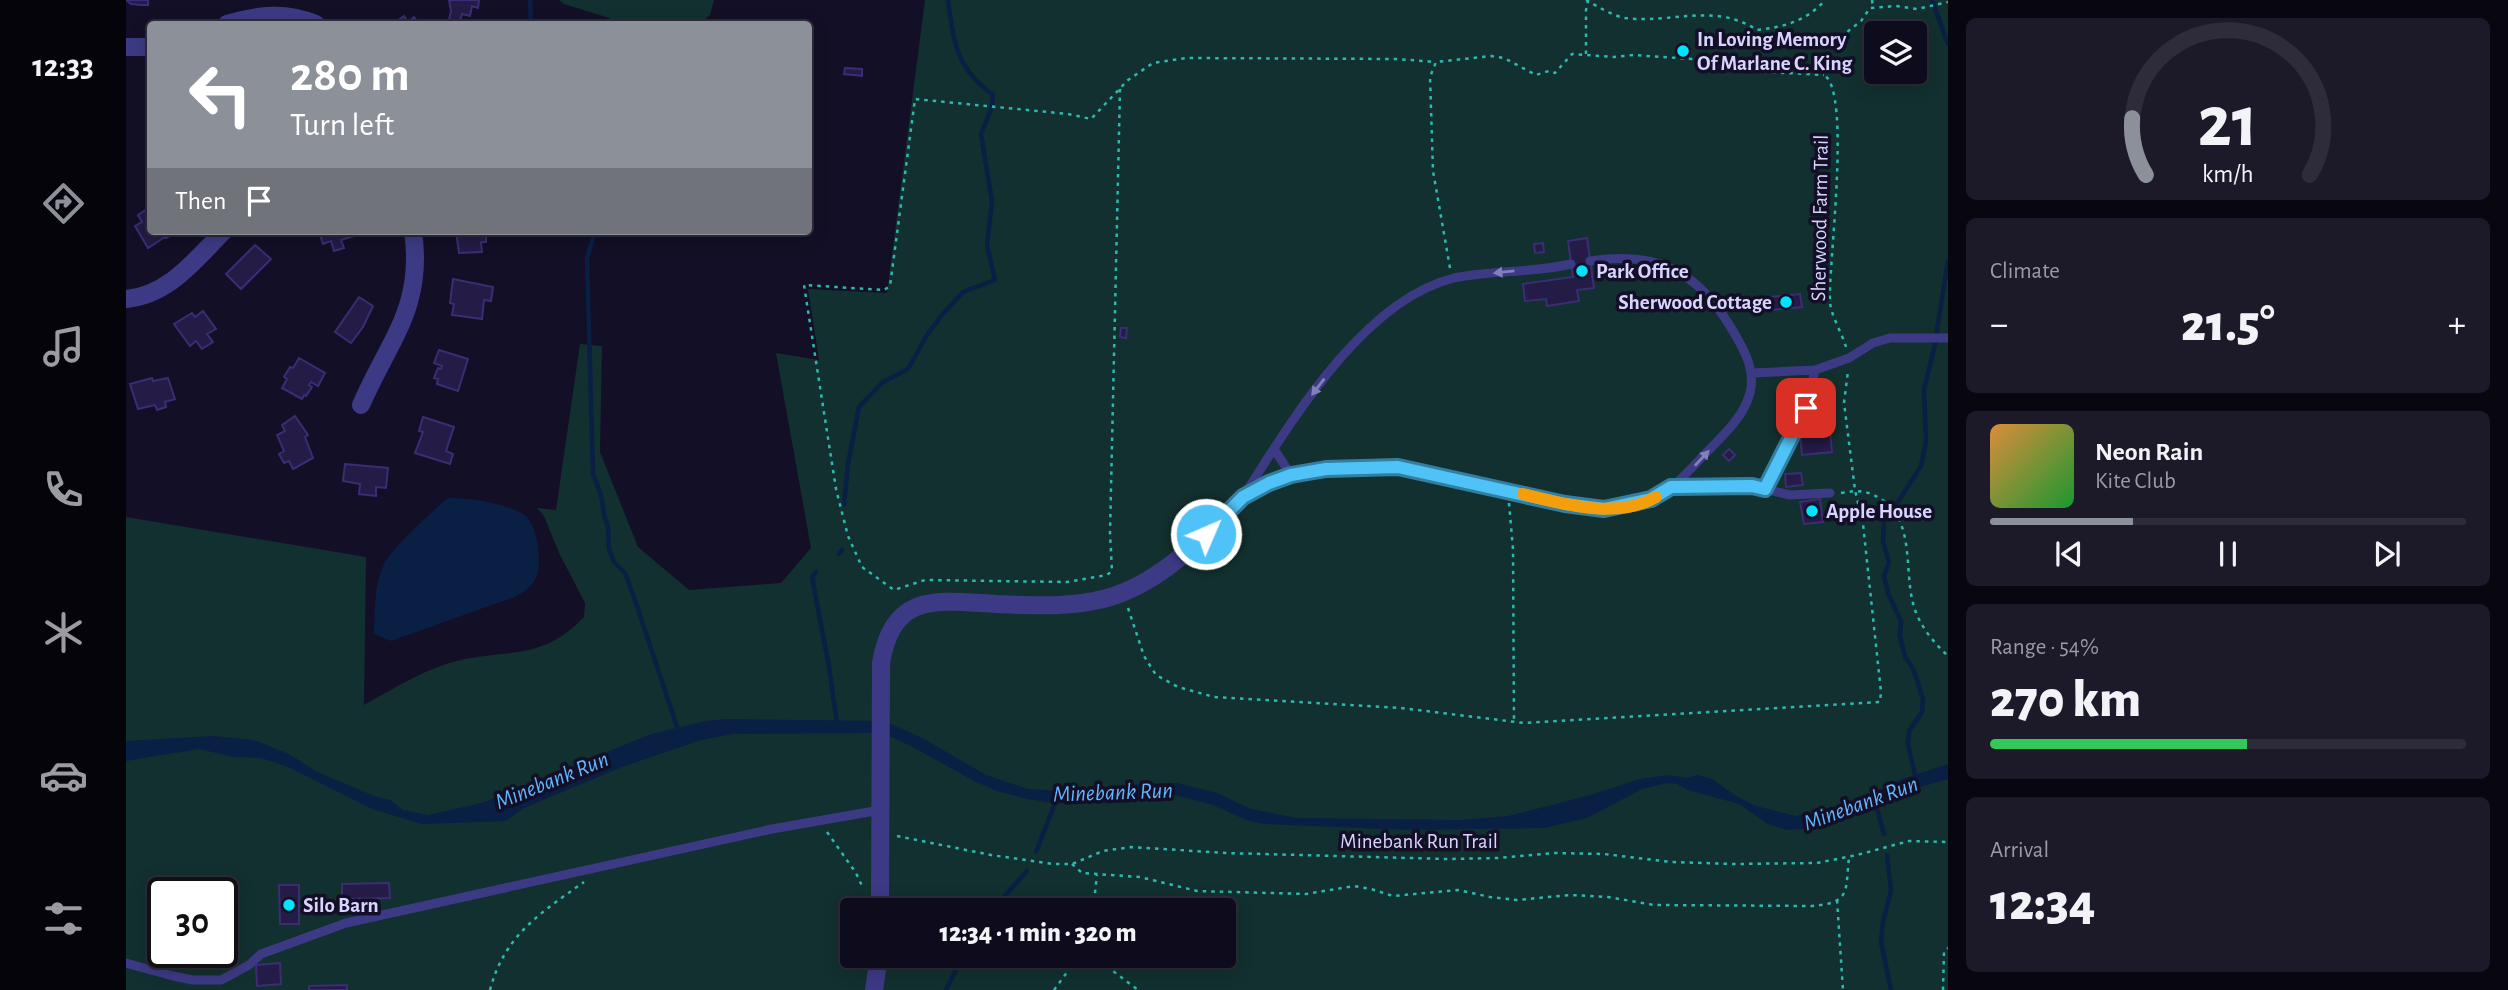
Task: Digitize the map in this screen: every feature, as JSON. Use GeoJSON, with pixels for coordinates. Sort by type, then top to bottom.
{"type":"FeatureCollection","features":[{"type":"Feature","properties":{"kind":"street"},"geometry":{"type":"LineString","coordinates":[[240,21],[271,14],[306,21]]}},
{"type":"Feature","properties":{"kind":"street"},"geometry":{"type":"LineString","coordinates":[[126,47],[147,47]]}},
{"type":"Feature","properties":{"kind":"street"},"geometry":{"type":"LineString","coordinates":[[126,299],[153,294],[166,286],[220,235]]}},
{"type":"Feature","properties":{"kind":"street"},"geometry":{"type":"LineString","coordinates":[[361,405],[374,375],[393,344],[410,304],[417,258],[414,235]]}},
{"type":"Feature","properties":{"kind":"street"},"geometry":{"type":"LineString","coordinates":[[880,898],[881,663],[887,637],[905,614],[933,602],[953,600],[1052,606],[1109,598],[1158,573],[1188,552],[1243,497]]}},
{"type":"Feature","properties":{"kind":"street"},"geometry":{"type":"LineString","coordinates":[[874,990],[877,968]]}},
{"type":"Feature","properties":{"kind":"lane"},"geometry":{"type":"LineString","coordinates":[[1243,497],[1291,475],[1326,469],[1398,467],[1565,504],[1604,509],[1651,499],[1671,487],[1733,424],[1743,410],[1750,393],[1752,373],[1741,345],[1717,304],[1699,285],[1681,273],[1639,259],[1590,261]]}},
{"type":"Feature","properties":{"kind":"lane"},"geometry":{"type":"LineString","coordinates":[[1243,497],[1274,449],[1341,357],[1399,304],[1429,287],[1452,279],[1571,264]]}},
{"type":"Feature","properties":{"kind":"lane"},"geometry":{"type":"LineString","coordinates":[[1752,373],[1815,370],[1849,358],[1872,342],[1891,338],[1948,338]]}},
{"type":"Feature","properties":{"kind":"lane"},"geometry":{"type":"LineString","coordinates":[[1765,489],[1806,408],[1815,370]]}},
{"type":"Feature","properties":{"kind":"lane"},"geometry":{"type":"LineString","coordinates":[[1274,449],[1291,475]]}},
{"type":"Feature","properties":{"kind":"lane"},"geometry":{"type":"LineString","coordinates":[[1671,487],[1752,486],[1790,495],[1829,494]]}},
{"type":"Feature","properties":{"kind":"lane"},"geometry":{"type":"LineString","coordinates":[[129,965],[193,980],[221,979],[249,965],[261,954],[346,923],[772,829],[882,810]]}},
{"type":"Feature","properties":{"kind":"path"},"geometry":{"type":"LineString","coordinates":[[1586,54],[1587,1],[1622,17],[1658,19],[1707,14],[1741,19],[1757,30],[1783,27],[1800,20],[1825,0]]}},
{"type":"Feature","properties":{"kind":"path"},"geometry":{"type":"LineString","coordinates":[[1872,0],[1873,8]]}},
{"type":"Feature","properties":{"kind":"path"},"geometry":{"type":"LineString","coordinates":[[1120,89],[1110,533],[1112,571],[1107,575],[1066,582],[925,580],[894,590],[862,568],[848,536],[836,489],[804,285],[884,290],[890,286],[915,100],[1068,114],[1091,119],[1128,80],[1153,63],[1187,58],[1396,59],[1436,62],[1491,56],[1504,58],[1536,75],[1549,71],[1555,73],[1572,54],[1614,57],[1633,55],[1707,60],[1749,71],[1824,75],[1827,48],[1861,21],[1870,8],[1896,6],[1917,9],[1948,2]]}},
{"type":"Feature","properties":{"kind":"path"},"geometry":{"type":"LineString","coordinates":[[1436,62],[1430,77],[1433,171],[1452,279]]}},
{"type":"Feature","properties":{"kind":"path","name":"Sherwood Farm Trail"},"geometry":{"type":"LineString","coordinates":[[1514,720],[1524,723],[1880,702],[1863,524],[1855,490],[1844,403],[1849,358],[1842,332],[1830,306],[1838,122],[1832,85],[1824,75]]}},
{"type":"Feature","properties":{"kind":"path"},"geometry":{"type":"LineString","coordinates":[[1855,490],[1865,490],[1889,504],[1900,521],[1913,603],[1924,629],[1948,656]]}},
{"type":"Feature","properties":{"kind":"path"},"geometry":{"type":"LineString","coordinates":[[1123,592],[1144,656],[1156,675],[1178,687],[1214,696],[1401,708],[1514,720],[1513,549],[1507,491]]}},
{"type":"Feature","properties":{"kind":"path"},"geometry":{"type":"LineString","coordinates":[[825,829],[856,873],[866,894]]}},
{"type":"Feature","properties":{"kind":"path","name":"Minebank Run Trail"},"geometry":{"type":"LineString","coordinates":[[891,835],[1038,863],[1072,863],[1102,851],[1131,847],[1446,859],[1592,853],[1671,862],[1817,863],[1909,841],[1948,842]]}},
{"type":"Feature","properties":{"kind":"path"},"geometry":{"type":"LineString","coordinates":[[1072,863],[1082,873],[1140,877],[1197,891],[1306,894],[1354,887],[1393,896],[1458,890],[1517,900],[1570,895],[1608,897],[1654,905],[1812,906],[1837,901],[1846,891],[1849,857]]}},
{"type":"Feature","properties":{"kind":"path"},"geometry":{"type":"LineString","coordinates":[[1093,898],[1097,875]]}},
{"type":"Feature","properties":{"kind":"path"},"geometry":{"type":"LineString","coordinates":[[491,990],[496,968],[518,934],[551,905],[591,878]]}},
{"type":"Feature","properties":{"kind":"path"},"geometry":{"type":"LineString","coordinates":[[1837,901],[1843,990]]}},
{"type":"Feature","properties":{"kind":"path"},"geometry":{"type":"LineString","coordinates":[[1943,990],[1944,952],[1948,948]]}},
{"type":"Feature","properties":{"kind":"path"},"geometry":{"type":"LineString","coordinates":[[1054,990],[1070,968]]}},
{"type":"Feature","properties":{"kind":"path"},"geometry":{"type":"LineString","coordinates":[[1109,968],[1138,990]]}},
{"type":"Feature","properties":{"kind":"green space"},"geometry":{"type":"Polygon","coordinates":[[[559,0],[714,0],[710,15],[703,21],[614,21],[559,0]]]}},
{"type":"Feature","properties":{"kind":"green space"},"geometry":{"type":"Polygon","coordinates":[[[925,0],[1948,0],[1948,990],[126,990],[126,517],[366,557],[364,705],[411,679],[449,663],[541,647],[569,631],[584,617],[585,603],[559,553],[544,516],[537,508],[556,510],[580,344],[602,346],[600,452],[638,547],[689,590],[781,583],[811,548],[776,353],[819,360],[808,289],[887,293],[925,0]]]}},
{"type":"Feature","properties":{"kind":"water"},"geometry":{"type":"Polygon","coordinates":[[[448,498],[501,505],[527,517],[538,544],[539,562],[535,579],[528,588],[514,597],[391,641],[374,634],[377,588],[385,562],[405,538],[448,498]]]}},
{"type":"Feature","properties":{"kind":"water","name":"Minebank Run"},"geometry":{"type":"Polygon","coordinates":[[[725,719],[885,721],[924,739],[986,775],[1028,789],[1099,790],[1147,783],[1177,783],[1217,793],[1251,809],[1297,818],[1459,820],[1508,816],[1640,779],[1670,775],[1686,778],[1697,775],[1712,779],[1756,806],[1796,816],[1854,802],[1905,778],[1948,764],[1948,779],[1910,790],[1859,815],[1803,829],[1787,830],[1768,824],[1739,804],[1667,783],[1642,789],[1587,818],[1544,828],[1411,830],[1264,824],[1246,820],[1213,805],[1175,795],[1149,795],[1100,803],[1054,803],[997,791],[884,734],[733,734],[701,740],[622,767],[524,808],[506,821],[422,824],[372,809],[288,767],[261,758],[234,757],[199,749],[126,761],[126,741],[213,736],[254,740],[289,754],[317,772],[390,800],[403,810],[428,815],[482,803],[651,734],[725,719]]]}},
{"type":"Feature","properties":{"kind":"building"},"geometry":{"type":"Polygon","coordinates":[[[126,0],[148,0],[148,5],[131,4],[126,0]]]}},
{"type":"Feature","properties":{"kind":"building"},"geometry":{"type":"Polygon","coordinates":[[[449,0],[479,0],[478,8],[472,6],[470,16],[462,14],[460,21],[449,20],[449,0]]]}},
{"type":"Feature","properties":{"kind":"building"},"geometry":{"type":"Polygon","coordinates":[[[845,68],[862,69],[862,76],[844,74],[845,68]]]}},
{"type":"Feature","properties":{"kind":"building"},"geometry":{"type":"Polygon","coordinates":[[[147,209],[147,235],[172,235],[148,248],[135,226],[142,222],[138,215],[147,209]]]}},
{"type":"Feature","properties":{"kind":"building"},"geometry":{"type":"Polygon","coordinates":[[[320,235],[354,235],[341,240],[344,248],[334,251],[331,241],[323,244],[320,235]]]}},
{"type":"Feature","properties":{"kind":"building"},"geometry":{"type":"Polygon","coordinates":[[[457,235],[486,235],[486,242],[481,242],[482,252],[459,253],[457,235]]]}},
{"type":"Feature","properties":{"kind":"building","name":"Park Office"},"geometry":{"type":"Polygon","coordinates":[[[1587,238],[1594,288],[1577,290],[1579,301],[1547,306],[1546,299],[1525,301],[1523,284],[1573,277],[1568,241],[1587,238]]]}},
{"type":"Feature","properties":{"kind":"building"},"geometry":{"type":"Polygon","coordinates":[[[1543,243],[1544,252],[1535,253],[1534,244],[1543,243]]]}},
{"type":"Feature","properties":{"kind":"building"},"geometry":{"type":"Polygon","coordinates":[[[255,245],[271,259],[241,289],[226,274],[255,245]]]}},
{"type":"Feature","properties":{"kind":"building"},"geometry":{"type":"Polygon","coordinates":[[[453,279],[493,287],[491,301],[484,300],[482,319],[452,315],[454,304],[450,303],[453,279]]]}},
{"type":"Feature","properties":{"kind":"building","name":"Sherwood Cottage"},"geometry":{"type":"Polygon","coordinates":[[[1800,294],[1802,307],[1771,310],[1770,297],[1800,294]]]}},
{"type":"Feature","properties":{"kind":"building"},"geometry":{"type":"Polygon","coordinates":[[[359,297],[373,306],[363,327],[351,343],[335,332],[359,297]]]}},
{"type":"Feature","properties":{"kind":"building"},"geometry":{"type":"Polygon","coordinates":[[[203,311],[216,329],[207,334],[213,342],[202,349],[196,341],[190,346],[174,324],[192,313],[195,317],[203,311]]]}},
{"type":"Feature","properties":{"kind":"building"},"geometry":{"type":"Polygon","coordinates":[[[1121,328],[1127,328],[1126,338],[1120,337],[1121,328]]]}},
{"type":"Feature","properties":{"kind":"building"},"geometry":{"type":"Polygon","coordinates":[[[439,350],[468,359],[458,391],[437,384],[438,379],[434,378],[438,368],[441,369],[442,366],[434,363],[439,350]]]}},
{"type":"Feature","properties":{"kind":"building"},"geometry":{"type":"Polygon","coordinates":[[[299,358],[325,373],[318,386],[311,382],[309,385],[312,387],[302,399],[282,388],[287,379],[284,377],[299,358]]]}},
{"type":"Feature","properties":{"kind":"building"},"geometry":{"type":"Polygon","coordinates":[[[152,378],[153,381],[168,378],[175,399],[165,402],[166,407],[157,410],[155,405],[138,409],[130,384],[152,378]]]}},
{"type":"Feature","properties":{"kind":"building"},"geometry":{"type":"Polygon","coordinates":[[[295,416],[308,435],[305,437],[313,458],[293,469],[289,461],[284,463],[279,454],[284,451],[277,435],[285,431],[282,425],[295,416]]]}},
{"type":"Feature","properties":{"kind":"building"},"geometry":{"type":"Polygon","coordinates":[[[423,417],[454,427],[446,451],[453,454],[450,464],[415,453],[423,432],[419,431],[423,417]]]}},
{"type":"Feature","properties":{"kind":"building"},"geometry":{"type":"Polygon","coordinates":[[[1830,430],[1832,452],[1802,455],[1800,433],[1830,430]]]}},
{"type":"Feature","properties":{"kind":"building"},"geometry":{"type":"Polygon","coordinates":[[[1729,449],[1735,455],[1729,461],[1723,455],[1729,449]]]}},
{"type":"Feature","properties":{"kind":"building"},"geometry":{"type":"Polygon","coordinates":[[[345,464],[388,468],[386,488],[376,487],[376,496],[359,494],[360,484],[343,481],[345,464]]]}},
{"type":"Feature","properties":{"kind":"building"},"geometry":{"type":"Polygon","coordinates":[[[1801,473],[1803,485],[1786,487],[1785,474],[1801,473]]]}},
{"type":"Feature","properties":{"kind":"building","name":"Apple House"},"geometry":{"type":"Polygon","coordinates":[[[1820,499],[1823,522],[1804,524],[1800,502],[1820,499]]]}},
{"type":"Feature","properties":{"kind":"building"},"geometry":{"type":"Polygon","coordinates":[[[389,883],[390,898],[342,899],[342,884],[389,883]]]}},
{"type":"Feature","properties":{"kind":"building","name":"Silo Barn"},"geometry":{"type":"Polygon","coordinates":[[[279,885],[299,885],[299,924],[280,924],[279,885]]]}},
{"type":"Feature","properties":{"kind":"building"},"geometry":{"type":"Polygon","coordinates":[[[280,963],[281,984],[257,986],[256,965],[280,963]]]}},
{"type":"Feature","properties":{"kind":"building"},"geometry":{"type":"Polygon","coordinates":[[[347,985],[347,990],[309,990],[309,986],[347,985]]]}},
{"type":"Feature","properties":{"kind":"waterway"},"geometry":{"type":"LineString","coordinates":[[530,0],[531,21]]}},
{"type":"Feature","properties":{"kind":"waterway"},"geometry":{"type":"LineString","coordinates":[[844,505],[848,464],[859,407],[883,382],[908,369],[927,335],[963,292],[995,280],[987,245],[992,201],[981,134],[992,107],[993,95],[964,65],[952,30],[948,0]]}},
{"type":"Feature","properties":{"kind":"waterway"},"geometry":{"type":"LineString","coordinates":[[1932,0],[1948,44]]}},
{"type":"Feature","properties":{"kind":"waterway"},"geometry":{"type":"LineString","coordinates":[[594,235],[587,258],[593,474],[608,526],[609,549],[614,562],[625,573],[678,730]]}},
{"type":"Feature","properties":{"kind":"waterway"},"geometry":{"type":"LineString","coordinates":[[1916,779],[1908,745],[1909,731],[1922,712],[1923,699],[1913,668],[1905,657],[1900,636],[1901,621],[1888,593],[1884,576],[1889,563],[1883,541],[1884,517],[1898,502],[1921,466],[1926,441],[1924,389],[1934,349],[1948,261]]}},
{"type":"Feature","properties":{"kind":"waterway"},"geometry":{"type":"LineString","coordinates":[[839,554],[842,550]]}},
{"type":"Feature","properties":{"kind":"waterway"},"geometry":{"type":"LineString","coordinates":[[816,572],[812,577],[837,724]]}},
{"type":"Feature","properties":{"kind":"waterway"},"geometry":{"type":"LineString","coordinates":[[1036,852],[1056,801]]}},
{"type":"Feature","properties":{"kind":"waterway"},"geometry":{"type":"LineString","coordinates":[[1876,805],[1884,834]]}},
{"type":"Feature","properties":{"kind":"waterway"},"geometry":{"type":"LineString","coordinates":[[1887,855],[1891,891],[1881,942],[1891,990]]}},
{"type":"Feature","properties":{"kind":"waterway"},"geometry":{"type":"LineString","coordinates":[[1003,898],[1027,871]]}},
{"type":"Feature","properties":{"kind":"waterway"},"geometry":{"type":"LineString","coordinates":[[946,990],[957,968]]}},
{"type":"Feature","properties":{"kind":"slow traffic"},"geometry":{"type":"LineString","coordinates":[[1523,494],[1565,504],[1604,509],[1628,506],[1656,497]]}},
{"type":"Feature","properties":{"kind":"place","name":"In Loving Memory Of Marlane C. King"},"geometry":{"type":"Point","coordinates":[1683,51]}},
{"type":"Feature","properties":{"kind":"place","name":"Park Office"},"geometry":{"type":"Point","coordinates":[1582,271]}},
{"type":"Feature","properties":{"kind":"place","name":"Sherwood Cottage"},"geometry":{"type":"Point","coordinates":[1786,302]}},
{"type":"Feature","properties":{"kind":"place","name":"Apple House"},"geometry":{"type":"Point","coordinates":[1812,511]}},
{"type":"Feature","properties":{"kind":"place","name":"Silo Barn"},"geometry":{"type":"Point","coordinates":[289,905]}},
{"type":"Feature","properties":{"kind":"route"},"geometry":{"type":"LineString","coordinates":[[1206,534],[1243,497],[1291,475],[1326,469],[1398,467],[1565,504],[1604,509],[1651,499],[1671,487],[1752,486],[1765,489],[1806,408]]}}]}
